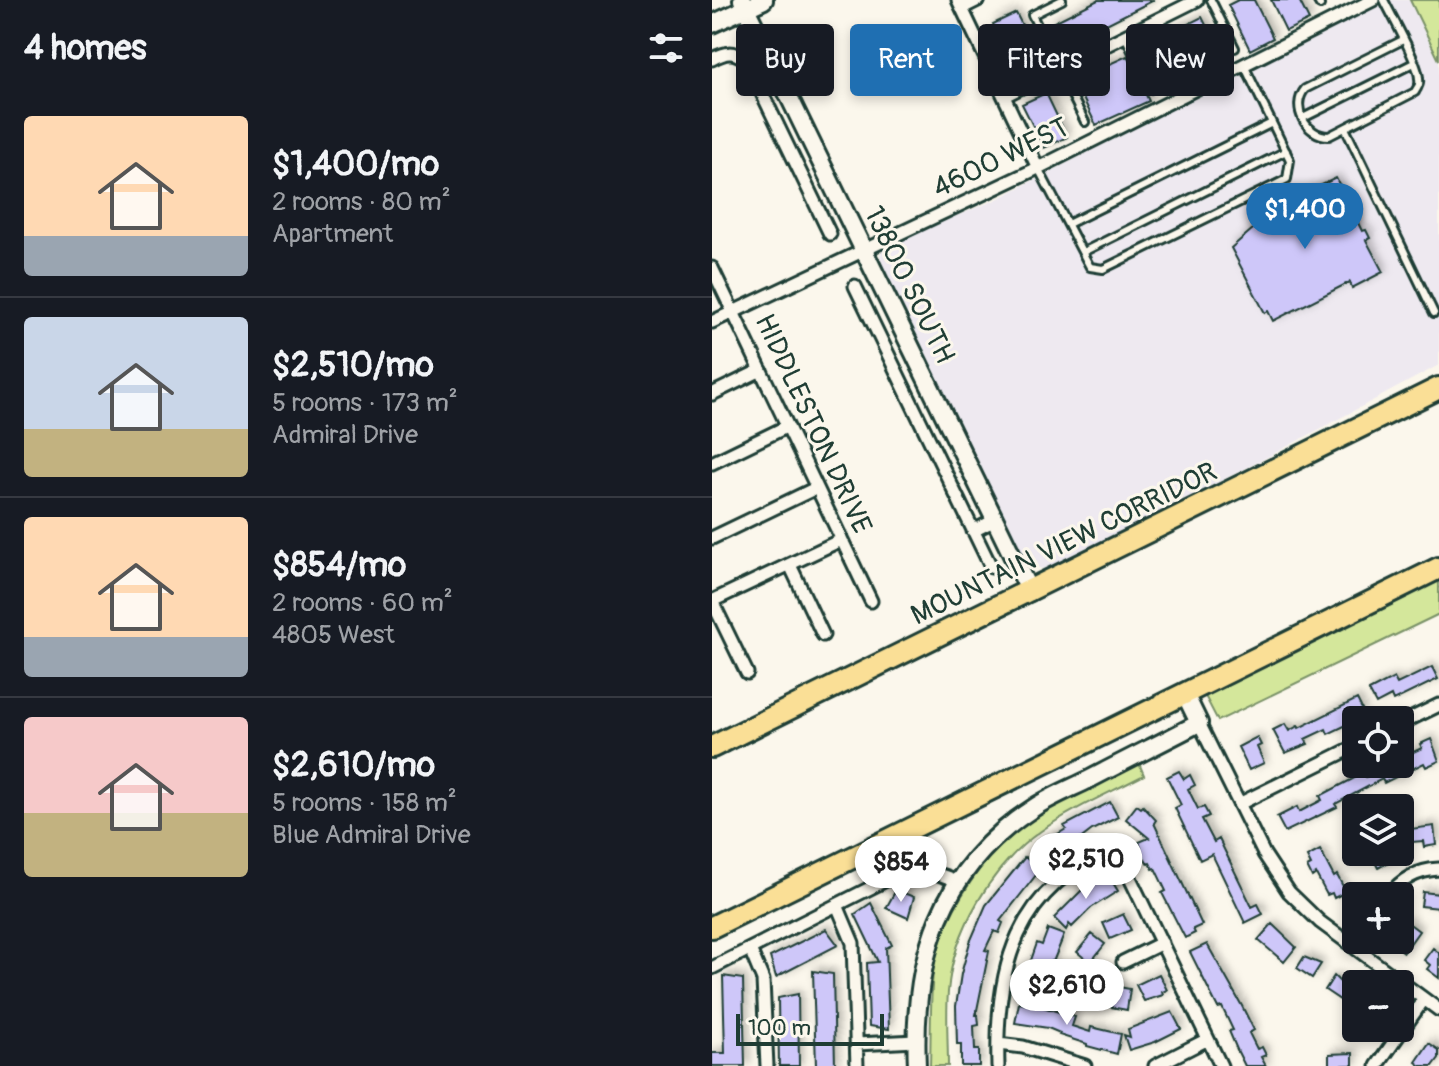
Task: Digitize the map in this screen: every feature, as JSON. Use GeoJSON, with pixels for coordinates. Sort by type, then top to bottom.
{"type":"FeatureCollection","features":[{"type":"Feature","properties":{"kind":"highway","name":"MOUNTAIN VIEW CORRIDOR"},"geometry":{"type":"LineString","coordinates":[[712,747],[1439,388]]}},
{"type":"Feature","properties":{"kind":"highway"},"geometry":{"type":"LineString","coordinates":[[712,927],[1439,568]]}},
{"type":"Feature","properties":{"kind":"street"},"geometry":{"type":"LineString","coordinates":[[712,24],[744,4],[764,0]]}},
{"type":"Feature","properties":{"kind":"street"},"geometry":{"type":"LineString","coordinates":[[978,0],[960,4],[978,42]]}},
{"type":"Feature","properties":{"kind":"street"},"geometry":{"type":"LineString","coordinates":[[1110,44],[1197,0]]}},
{"type":"Feature","properties":{"kind":"street","name":"4600 WEST"},"geometry":{"type":"LineString","coordinates":[[712,322],[1038,168],[1373,0]]}},
{"type":"Feature","properties":{"kind":"street","name":"13800 SOUTH"},"geometry":{"type":"LineString","coordinates":[[744,4],[754,24]]}},
{"type":"Feature","properties":{"kind":"street"},"geometry":{"type":"LineString","coordinates":[[712,59],[726,52],[737,53],[746,60],[830,234]]}},
{"type":"Feature","properties":{"kind":"street"},"geometry":{"type":"LineString","coordinates":[[765,101],[775,96]]}},
{"type":"Feature","properties":{"kind":"street","name":"13800 SOUTH"},"geometry":{"type":"LineString","coordinates":[[789,96],[1030,592]]}},
{"type":"Feature","properties":{"kind":"street"},"geometry":{"type":"LineString","coordinates":[[1004,96],[1038,168]]}},
{"type":"Feature","properties":{"kind":"street"},"geometry":{"type":"LineString","coordinates":[[806,186],[827,176]]}},
{"type":"Feature","properties":{"kind":"street","name":"HIDDLESTON DRIVE"},"geometry":{"type":"LineString","coordinates":[[712,268],[871,601]]}},
{"type":"Feature","properties":{"kind":"street"},"geometry":{"type":"LineString","coordinates":[[855,286],[991,567]]}},
{"type":"Feature","properties":{"kind":"street"},"geometry":{"type":"LineString","coordinates":[[878,335],[899,324]]}},
{"type":"Feature","properties":{"kind":"street"},"geometry":{"type":"LineString","coordinates":[[712,394],[761,370]]}},
{"type":"Feature","properties":{"kind":"street"},"geometry":{"type":"LineString","coordinates":[[712,463],[786,427]]}},
{"type":"Feature","properties":{"kind":"street"},"geometry":{"type":"LineString","coordinates":[[712,538],[816,488]]}},
{"type":"Feature","properties":{"kind":"street"},"geometry":{"type":"LineString","coordinates":[[973,531],[995,520]]}},
{"type":"Feature","properties":{"kind":"street"},"geometry":{"type":"LineString","coordinates":[[747,673],[712,601],[841,540]]}},
{"type":"Feature","properties":{"kind":"street"},"geometry":{"type":"LineString","coordinates":[[790,565],[823,635]]}},
{"type":"Feature","properties":{"kind":"street"},"geometry":{"type":"LineString","coordinates":[[1185,694],[1276,874],[1312,915],[1342,935]]}},
{"type":"Feature","properties":{"kind":"street"},"geometry":{"type":"LineString","coordinates":[[1414,717],[1439,705]]}},
{"type":"Feature","properties":{"kind":"street"},"geometry":{"type":"LineString","coordinates":[[917,1066],[916,1041],[923,963],[930,935],[957,881],[1002,832],[1037,806],[1199,723]]}},
{"type":"Feature","properties":{"kind":"street"},"geometry":{"type":"LineString","coordinates":[[1239,804],[1342,753]]}},
{"type":"Feature","properties":{"kind":"street"},"geometry":{"type":"LineString","coordinates":[[998,1066],[998,1014],[1003,975],[1024,924],[1045,896],[1067,875],[1089,859],[1115,847],[1221,1066]]}},
{"type":"Feature","properties":{"kind":"street"},"geometry":{"type":"LineString","coordinates":[[712,968],[913,869],[928,870],[957,881]]}},
{"type":"Feature","properties":{"kind":"street"},"geometry":{"type":"LineString","coordinates":[[1400,882],[1414,874],[1439,869]]}},
{"type":"Feature","properties":{"kind":"street"},"geometry":{"type":"LineString","coordinates":[[837,905],[853,943],[857,1066]]}},
{"type":"Feature","properties":{"kind":"street"},"geometry":{"type":"LineString","coordinates":[[1123,962],[1162,943]]}},
{"type":"Feature","properties":{"kind":"street"},"geometry":{"type":"LineString","coordinates":[[750,949],[763,980],[767,1066]]}},
{"type":"Feature","properties":{"kind":"street"},"geometry":{"type":"LineString","coordinates":[[1368,954],[1439,1010]]}},
{"type":"Feature","properties":{"kind":"street"},"geometry":{"type":"LineString","coordinates":[[1377,1066],[1424,999]]}},
{"type":"Feature","properties":{"kind":"street"},"geometry":{"type":"LineString","coordinates":[[1155,1066],[1208,1039]]}},
{"type":"Feature","properties":{"kind":"street"},"geometry":{"type":"LineString","coordinates":[[857,1044],[916,1041]]}},
{"type":"Feature","properties":{"kind":"street"},"geometry":{"type":"LineString","coordinates":[[998,1044],[1043,1051],[1085,1066]]}},
{"type":"Feature","properties":{"kind":"lane"},"geometry":{"type":"LineString","coordinates":[[1036,24],[1032,15],[1062,0]]}},
{"type":"Feature","properties":{"kind":"lane"},"geometry":{"type":"LineString","coordinates":[[1211,0],[1235,48]]}},
{"type":"Feature","properties":{"kind":"lane"},"geometry":{"type":"LineString","coordinates":[[1384,0],[1414,63],[1420,80],[1412,95],[1329,136],[1318,135],[1309,128],[1303,118],[1299,98],[1305,89],[1403,40]]}},
{"type":"Feature","properties":{"kind":"lane"},"geometry":{"type":"LineString","coordinates":[[1303,118],[1414,63]]}},
{"type":"Feature","properties":{"kind":"lane"},"geometry":{"type":"LineString","coordinates":[[1038,168],[1090,267],[1103,269],[1287,179],[1290,160],[1244,65]]}},
{"type":"Feature","properties":{"kind":"lane"},"geometry":{"type":"LineString","coordinates":[[1072,96],[1085,122]]}},
{"type":"Feature","properties":{"kind":"lane"},"geometry":{"type":"LineString","coordinates":[[1068,224],[1272,123]]}},
{"type":"Feature","properties":{"kind":"lane"},"geometry":{"type":"LineString","coordinates":[[1345,128],[1434,313]]}},
{"type":"Feature","properties":{"kind":"lane"},"geometry":{"type":"LineString","coordinates":[[1083,252],[1286,151]]}},
{"type":"Feature","properties":{"kind":"shaded area"},"geometry":{"type":"Polygon","coordinates":[[[1386,0],[1439,0],[1439,365],[1053,567],[1033,567],[1023,557],[882,267],[880,255],[883,250],[913,234],[995,200],[1198,96],[1234,96],[1234,78],[1386,0]]]}},
{"type":"Feature","properties":{"kind":"green space"},"geometry":{"type":"Polygon","coordinates":[[[1410,0],[1439,0],[1439,60],[1410,0]]]}},
{"type":"Feature","properties":{"kind":"green space"},"geometry":{"type":"Polygon","coordinates":[[[1439,576],[1439,614],[1218,721],[1204,694],[1439,576]]]}},
{"type":"Feature","properties":{"kind":"green space"},"geometry":{"type":"Polygon","coordinates":[[[1138,761],[1144,775],[1041,831],[1006,862],[991,881],[967,923],[951,969],[947,1001],[948,1066],[930,1066],[932,985],[937,952],[955,907],[968,885],[1000,845],[1034,816],[1138,761]]]}},
{"type":"Feature","properties":{"kind":"building"},"geometry":{"type":"Polygon","coordinates":[[[1098,0],[1154,0],[1107,24],[1052,23],[1098,0]]]}},
{"type":"Feature","properties":{"kind":"building"},"geometry":{"type":"Polygon","coordinates":[[[1238,0],[1254,0],[1273,38],[1250,50],[1228,5],[1238,0]]]}},
{"type":"Feature","properties":{"kind":"building"},"geometry":{"type":"Polygon","coordinates":[[[1271,0],[1299,0],[1309,20],[1286,31],[1271,0]]]}},
{"type":"Feature","properties":{"kind":"building"},"geometry":{"type":"Polygon","coordinates":[[[1016,13],[1022,24],[993,24],[1016,13]]]}},
{"type":"Feature","properties":{"kind":"building"},"geometry":{"type":"Polygon","coordinates":[[[1202,17],[1206,24],[1188,24],[1202,17]]]}},
{"type":"Feature","properties":{"kind":"building"},"geometry":{"type":"Polygon","coordinates":[[[1126,56],[1126,96],[1147,96],[1149,101],[1096,125],[1082,96],[1110,96],[1110,64],[1126,56]]]}},
{"type":"Feature","properties":{"kind":"building"},"geometry":{"type":"Polygon","coordinates":[[[1047,96],[1067,137],[1044,148],[1022,104],[1047,96]]]}},
{"type":"Feature","properties":{"kind":"building"},"geometry":{"type":"Polygon","coordinates":[[[1336,178],[1362,231],[1366,230],[1370,238],[1366,240],[1383,272],[1352,288],[1350,282],[1273,321],[1268,311],[1265,313],[1231,248],[1261,222],[1258,214],[1274,201],[1292,200],[1295,206],[1312,198],[1309,191],[1336,178]]]}},
{"type":"Feature","properties":{"kind":"building"},"geometry":{"type":"Polygon","coordinates":[[[1432,667],[1438,679],[1393,701],[1391,696],[1376,704],[1369,691],[1394,678],[1397,684],[1432,667]]]}},
{"type":"Feature","properties":{"kind":"building"},"geometry":{"type":"Polygon","coordinates":[[[1357,699],[1360,706],[1343,706],[1357,699]]]}},
{"type":"Feature","properties":{"kind":"building"},"geometry":{"type":"Polygon","coordinates":[[[1342,706],[1342,727],[1328,734],[1326,729],[1305,739],[1308,744],[1285,753],[1273,730],[1285,724],[1289,731],[1342,706]]]}},
{"type":"Feature","properties":{"kind":"building"},"geometry":{"type":"Polygon","coordinates":[[[1257,737],[1261,745],[1257,747],[1264,763],[1249,770],[1238,747],[1257,737]]]}},
{"type":"Feature","properties":{"kind":"building"},"geometry":{"type":"Polygon","coordinates":[[[1431,739],[1439,761],[1414,768],[1414,752],[1422,748],[1420,744],[1431,739]]]}},
{"type":"Feature","properties":{"kind":"building"},"geometry":{"type":"Polygon","coordinates":[[[1179,771],[1184,779],[1190,775],[1195,785],[1188,789],[1198,809],[1204,807],[1209,816],[1202,819],[1214,842],[1219,839],[1252,907],[1258,904],[1263,914],[1245,923],[1212,854],[1200,860],[1175,808],[1181,805],[1167,777],[1179,771]]]}},
{"type":"Feature","properties":{"kind":"building"},"geometry":{"type":"Polygon","coordinates":[[[1354,778],[1394,778],[1384,783],[1382,779],[1354,794],[1342,794],[1342,800],[1335,804],[1337,807],[1285,832],[1277,817],[1297,807],[1299,812],[1322,800],[1320,796],[1354,778]]]}},
{"type":"Feature","properties":{"kind":"building"},"geometry":{"type":"Polygon","coordinates":[[[1110,802],[1118,817],[1092,830],[1048,864],[1037,850],[1040,845],[1066,829],[1064,826],[1110,802]]]}},
{"type":"Feature","properties":{"kind":"building"},"geometry":{"type":"Polygon","coordinates":[[[1137,805],[1143,806],[1156,820],[1154,823],[1202,925],[1185,938],[1162,893],[1166,891],[1155,868],[1148,864],[1143,855],[1139,842],[1149,838],[1126,819],[1137,805]]]}},
{"type":"Feature","properties":{"kind":"building"},"geometry":{"type":"Polygon","coordinates":[[[1434,826],[1436,845],[1424,847],[1423,841],[1414,842],[1414,828],[1434,826]]]}},
{"type":"Feature","properties":{"kind":"building"},"geometry":{"type":"Polygon","coordinates":[[[1320,850],[1334,877],[1337,875],[1342,884],[1342,894],[1334,898],[1332,893],[1327,895],[1316,874],[1312,877],[1307,867],[1311,865],[1307,857],[1320,850]]]}},
{"type":"Feature","properties":{"kind":"building"},"geometry":{"type":"Polygon","coordinates":[[[1025,857],[1040,870],[1000,921],[1003,923],[999,933],[994,931],[985,950],[989,951],[976,1015],[979,1025],[974,1026],[979,1066],[961,1066],[956,1006],[970,942],[986,905],[1025,857]]]}},
{"type":"Feature","properties":{"kind":"building"},"geometry":{"type":"Polygon","coordinates":[[[1107,873],[1118,891],[1091,908],[1072,927],[1069,924],[1066,930],[1054,918],[1085,887],[1107,873]]]}},
{"type":"Feature","properties":{"kind":"building"},"geometry":{"type":"Polygon","coordinates":[[[896,890],[914,897],[908,918],[886,908],[896,890]]]}},
{"type":"Feature","properties":{"kind":"building"},"geometry":{"type":"Polygon","coordinates":[[[1423,892],[1439,894],[1439,908],[1421,906],[1423,892]]]}},
{"type":"Feature","properties":{"kind":"building"},"geometry":{"type":"Polygon","coordinates":[[[871,903],[892,945],[886,948],[889,1029],[869,1026],[867,963],[878,962],[855,914],[871,903]]]}},
{"type":"Feature","properties":{"kind":"building"},"geometry":{"type":"Polygon","coordinates":[[[1123,914],[1131,930],[1110,939],[1103,923],[1123,914]]]}},
{"type":"Feature","properties":{"kind":"building"},"geometry":{"type":"Polygon","coordinates":[[[1272,924],[1296,947],[1284,962],[1258,940],[1272,924]]]}},
{"type":"Feature","properties":{"kind":"building"},"geometry":{"type":"Polygon","coordinates":[[[826,929],[838,945],[776,977],[770,957],[826,929]]]}},
{"type":"Feature","properties":{"kind":"building"},"geometry":{"type":"Polygon","coordinates":[[[1048,929],[1064,935],[1051,961],[1042,994],[1021,989],[1037,943],[1042,945],[1048,929]]]}},
{"type":"Feature","properties":{"kind":"building"},"geometry":{"type":"Polygon","coordinates":[[[1092,934],[1105,944],[1090,963],[1077,952],[1092,934]]]}},
{"type":"Feature","properties":{"kind":"building"},"geometry":{"type":"Polygon","coordinates":[[[1207,944],[1254,1030],[1249,1033],[1257,1049],[1262,1047],[1266,1055],[1261,1057],[1266,1066],[1245,1066],[1238,1052],[1229,1031],[1233,1030],[1222,1007],[1218,1008],[1190,952],[1207,944]]]}},
{"type":"Feature","properties":{"kind":"building"},"geometry":{"type":"Polygon","coordinates":[[[1433,948],[1439,953],[1439,978],[1427,969],[1430,965],[1424,960],[1433,948]]]}},
{"type":"Feature","properties":{"kind":"building"},"geometry":{"type":"Polygon","coordinates":[[[1304,957],[1321,964],[1312,978],[1297,968],[1304,957]]]}},
{"type":"Feature","properties":{"kind":"building"},"geometry":{"type":"Polygon","coordinates":[[[1095,967],[1105,982],[1085,990],[1078,974],[1095,967]]]}},
{"type":"Feature","properties":{"kind":"building"},"geometry":{"type":"Polygon","coordinates":[[[813,971],[833,974],[835,1066],[816,1066],[813,971]]]}},
{"type":"Feature","properties":{"kind":"building"},"geometry":{"type":"Polygon","coordinates":[[[1159,974],[1167,990],[1162,992],[1163,995],[1144,1001],[1136,985],[1159,974]]]}},
{"type":"Feature","properties":{"kind":"building"},"geometry":{"type":"Polygon","coordinates":[[[723,976],[743,979],[745,1066],[712,1066],[712,1053],[725,1053],[723,976]]]}},
{"type":"Feature","properties":{"kind":"building"},"geometry":{"type":"Polygon","coordinates":[[[1334,976],[1342,984],[1342,997],[1340,1000],[1325,990],[1334,976]]]}},
{"type":"Feature","properties":{"kind":"building"},"geometry":{"type":"Polygon","coordinates":[[[1108,985],[1130,989],[1127,1010],[1105,1006],[1108,985]]]}},
{"type":"Feature","properties":{"kind":"building"},"geometry":{"type":"Polygon","coordinates":[[[798,994],[799,1066],[779,1066],[778,998],[798,994]]]}},
{"type":"Feature","properties":{"kind":"building"},"geometry":{"type":"Polygon","coordinates":[[[1019,1003],[1075,1017],[1072,1026],[1090,1032],[1091,1027],[1121,1034],[1117,1054],[1087,1046],[1048,1028],[1015,1023],[1019,1003]]]}},
{"type":"Feature","properties":{"kind":"building"},"geometry":{"type":"Polygon","coordinates":[[[1172,1012],[1181,1029],[1129,1050],[1124,1035],[1130,1037],[1128,1029],[1172,1012]]]}},
{"type":"Feature","properties":{"kind":"building"},"geometry":{"type":"Polygon","coordinates":[[[1429,1043],[1439,1050],[1439,1058],[1433,1066],[1421,1066],[1416,1062],[1429,1043]]]}},
{"type":"Feature","properties":{"kind":"building"},"geometry":{"type":"Polygon","coordinates":[[[1353,1053],[1353,1065],[1329,1066],[1329,1054],[1353,1053]]]}}]}
